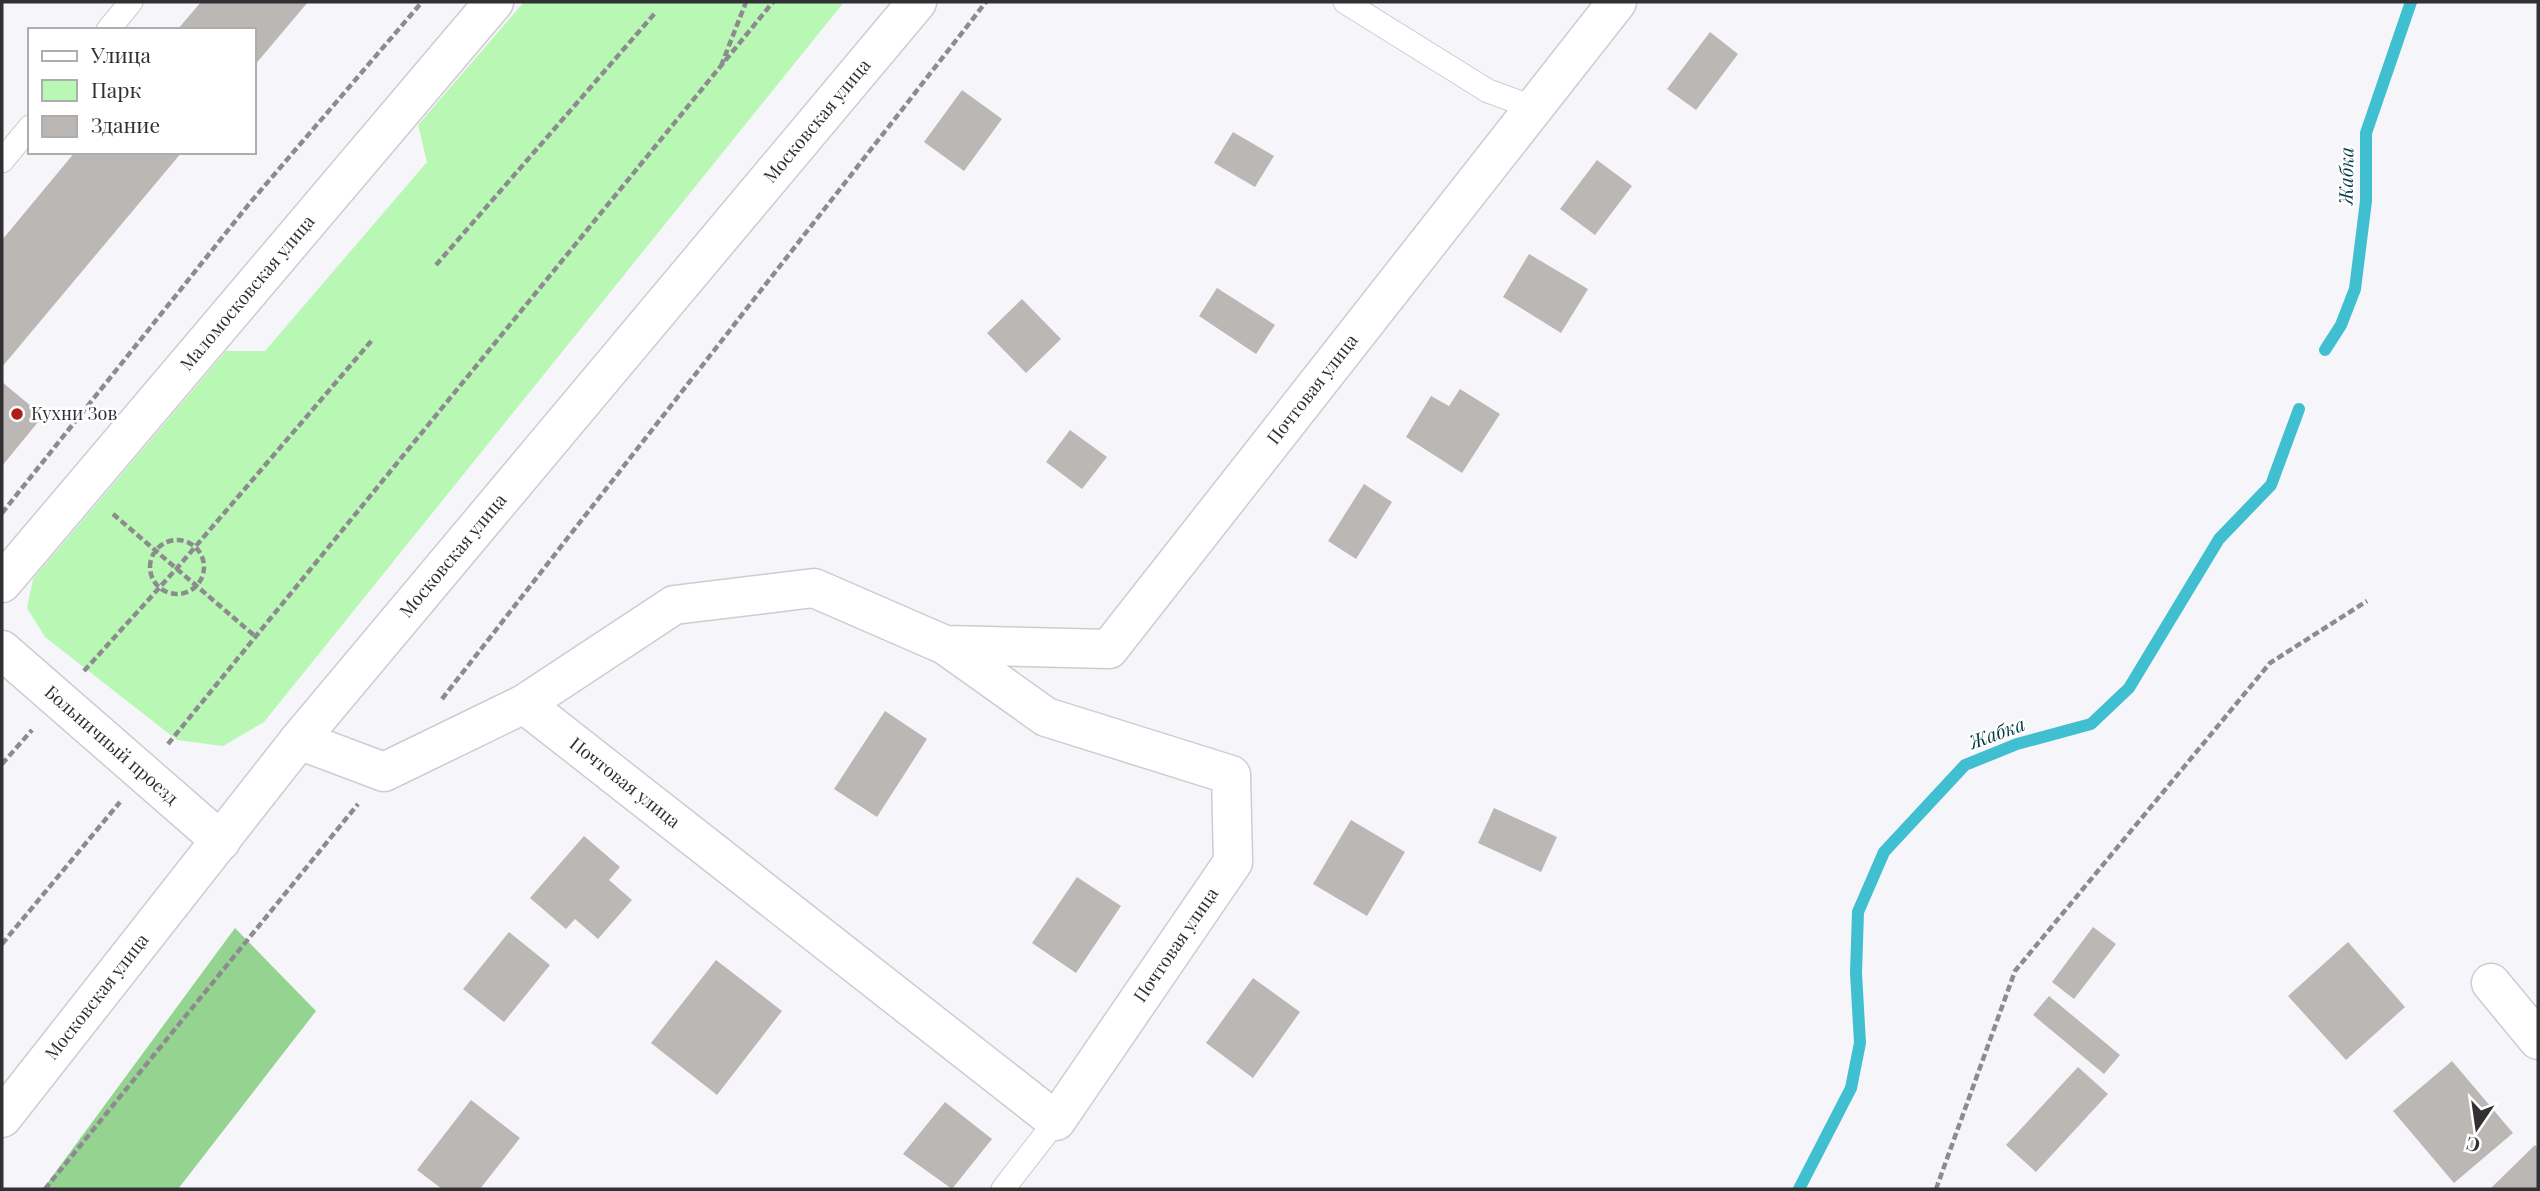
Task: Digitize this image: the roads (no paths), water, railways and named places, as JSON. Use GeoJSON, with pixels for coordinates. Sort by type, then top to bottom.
{"type":"FeatureCollection","features":[{"type":"Feature","properties":{"kind":"street","name":"Маломосковская улица"},"geometry":{"type":"LineString","coordinates":[[2,583],[494,2]]}},
{"type":"Feature","properties":{"kind":"street","name":"Московская улица"},"geometry":{"type":"LineString","coordinates":[[2,1118],[299,740],[917,2]]}},
{"type":"Feature","properties":{"kind":"street","name":"Почтовая улица"},"geometry":{"type":"LineString","coordinates":[[945,645],[1109,649],[1616,2]]}},
{"type":"Feature","properties":{"kind":"street","name":"Почтовая улица"},"geometry":{"type":"LineString","coordinates":[[299,740],[384,772],[524,704],[674,605],[814,587],[945,645],[1046,717],[1231,775],[1233,862],[1056,1121],[524,704]]}},
{"type":"Feature","properties":{"kind":"street","name":"Больничный проезд"},"geometry":{"type":"LineString","coordinates":[[2,650],[221,841]]}},
{"type":"Feature","properties":{"kind":"street"},"geometry":{"type":"LineString","coordinates":[[2491,983],[2538,1040]]}},
{"type":"Feature","properties":{"kind":"lane"},"geometry":{"type":"LineString","coordinates":[[110,28],[131,2]]}},
{"type":"Feature","properties":{"kind":"lane"},"geometry":{"type":"LineString","coordinates":[[1345,2],[1488,91],[1535,108]]}},
{"type":"Feature","properties":{"kind":"lane"},"geometry":{"type":"LineString","coordinates":[[2,161],[28,129]]}},
{"type":"Feature","properties":{"kind":"lane","name":"Почтовая улица"},"geometry":{"type":"LineString","coordinates":[[1003,1189],[1056,1121]]}},
{"type":"Feature","properties":{"kind":"waterway","name":"Жабка"},"geometry":{"type":"LineString","coordinates":[[2325,350],[2341,325],[2355,289],[2366,201],[2366,133],[2411,2]]}},
{"type":"Feature","properties":{"kind":"waterway","name":"Жабка"},"geometry":{"type":"LineString","coordinates":[[1799,1189],[1851,1088],[1860,1043],[1856,973],[1858,912],[1884,852],[1965,765],[2017,744],[2091,724],[2129,688],[2219,539],[2271,485],[2299,409]]}},
{"type":"Feature","properties":{"kind":"place","name":"Кухни Зов"},"geometry":{"type":"Point","coordinates":[17,414]}}]}
